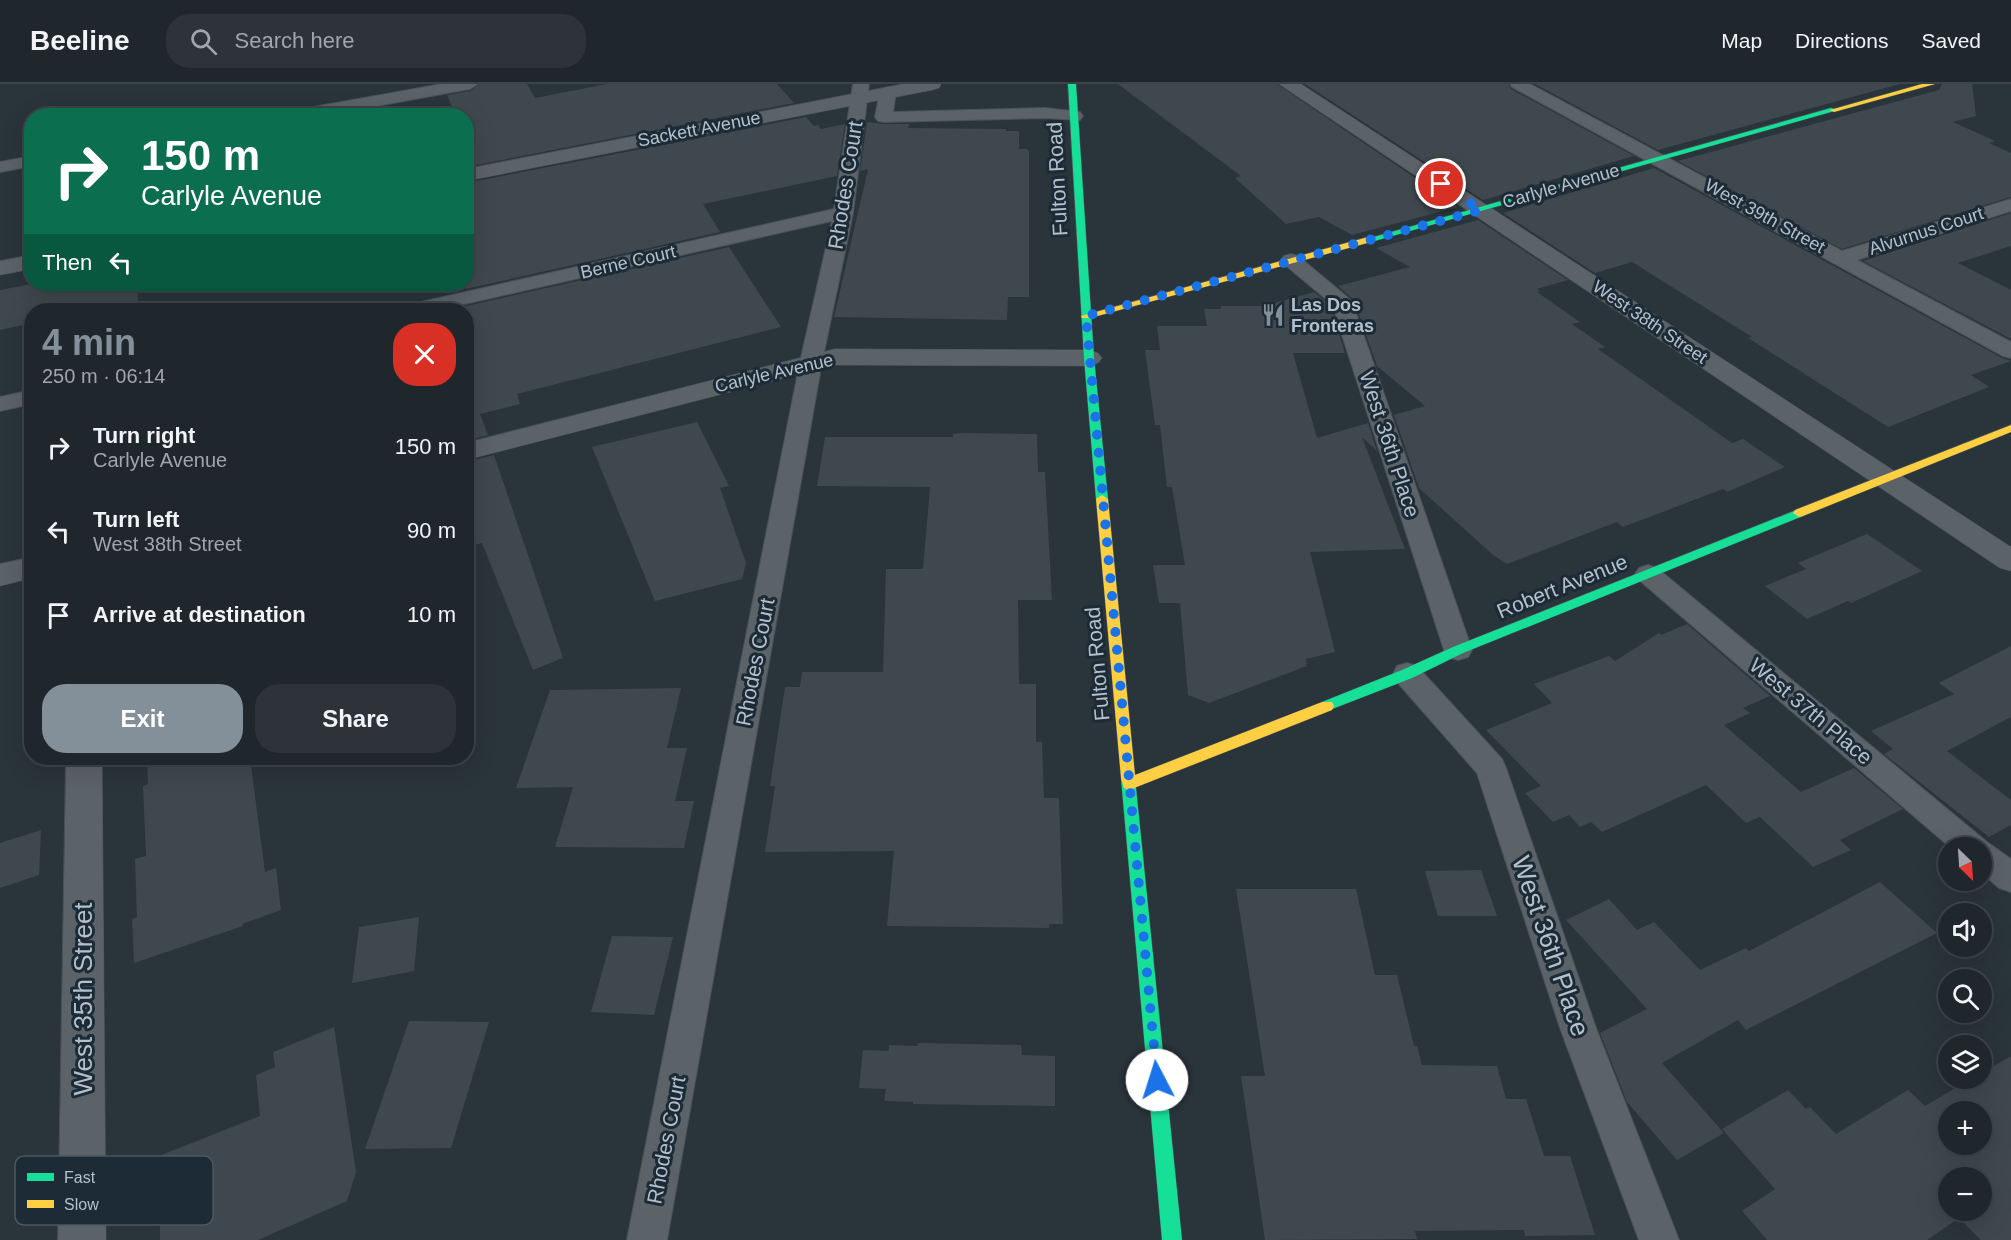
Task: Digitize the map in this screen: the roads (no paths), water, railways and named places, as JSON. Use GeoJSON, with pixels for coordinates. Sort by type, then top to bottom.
{"type":"FeatureCollection","features":[{"type":"Feature","properties":{"kind":"street","name":"Sackett Avenue"},"geometry":{"type":"LineString","coordinates":[[474,174],[859,91],[888,92],[932,84]]}},
{"type":"Feature","properties":{"kind":"street","name":"Fulton Road"},"geometry":{"type":"LineString","coordinates":[[1072,84],[1089,357],[1172,1240]]}},
{"type":"Feature","properties":{"kind":"street","name":"West 38th Street"},"geometry":{"type":"LineString","coordinates":[[1288,84],[2011,561]]}},
{"type":"Feature","properties":{"kind":"street","name":"Carlyle Avenue"},"geometry":{"type":"LineString","coordinates":[[1086,316],[1481,210],[1658,158],[1931,84]]}},
{"type":"Feature","properties":{"kind":"street"},"geometry":{"type":"LineString","coordinates":[[0,268],[24,264]]}},
{"type":"Feature","properties":{"kind":"street","name":"Carlyle Avenue"},"geometry":{"type":"LineString","coordinates":[[474,450],[835,357],[1089,357]]}},
{"type":"Feature","properties":{"kind":"street","name":"Robert Avenue"},"geometry":{"type":"LineString","coordinates":[[1129,783],[1407,674],[1458,650],[2011,428]]}},
{"type":"Feature","properties":{"kind":"street"},"geometry":{"type":"LineString","coordinates":[[0,575],[24,569]]}},
{"type":"Feature","properties":{"kind":"street","name":"West 35th Street"},"geometry":{"type":"LineString","coordinates":[[82,1156],[84,765]]}},
{"type":"Feature","properties":{"kind":"street","name":"West 35th Street"},"geometry":{"type":"LineString","coordinates":[[82,1225],[82,1240]]}},
{"type":"Feature","properties":{"kind":"lane"},"geometry":{"type":"LineString","coordinates":[[336,108],[470,84]]}},
{"type":"Feature","properties":{"kind":"lane","name":"West 39th Street"},"geometry":{"type":"LineString","coordinates":[[1518,84],[2011,351]]}},
{"type":"Feature","properties":{"kind":"lane","name":"Rhodes Court"},"geometry":{"type":"LineString","coordinates":[[647,1240],[811,362],[843,213],[859,91]]}},
{"type":"Feature","properties":{"kind":"lane"},"geometry":{"type":"LineString","coordinates":[[888,92],[884,117],[1045,112],[1074,116]]}},
{"type":"Feature","properties":{"kind":"lane"},"geometry":{"type":"LineString","coordinates":[[0,167],[24,162]]}},
{"type":"Feature","properties":{"kind":"lane","name":"Alvurnus Court"},"geometry":{"type":"LineString","coordinates":[[1842,258],[2011,205]]}},
{"type":"Feature","properties":{"kind":"lane","name":"Berne Court"},"geometry":{"type":"LineString","coordinates":[[443,303],[843,213]]}},
{"type":"Feature","properties":{"kind":"lane","name":"West 36th Place"},"geometry":{"type":"LineString","coordinates":[[1291,260],[1342,301],[1458,650]]}},
{"type":"Feature","properties":{"kind":"lane"},"geometry":{"type":"LineString","coordinates":[[0,404],[24,399]]}},
{"type":"Feature","properties":{"kind":"lane","name":"West 37th Place"},"geometry":{"type":"LineString","coordinates":[[1648,574],[1961,837]]}},
{"type":"Feature","properties":{"kind":"lane","name":"West 36th Place"},"geometry":{"type":"LineString","coordinates":[[1407,674],[1491,768],[1578,1028],[1659,1240]]}},
{"type":"Feature","properties":{"kind":"lane"},"geometry":{"type":"LineString","coordinates":[[1992,862],[2011,878]]}},
{"type":"Feature","properties":{"kind":"place","name":"Las Dos Fronteras"},"geometry":{"type":"Point","coordinates":[1273,315]}}]}
